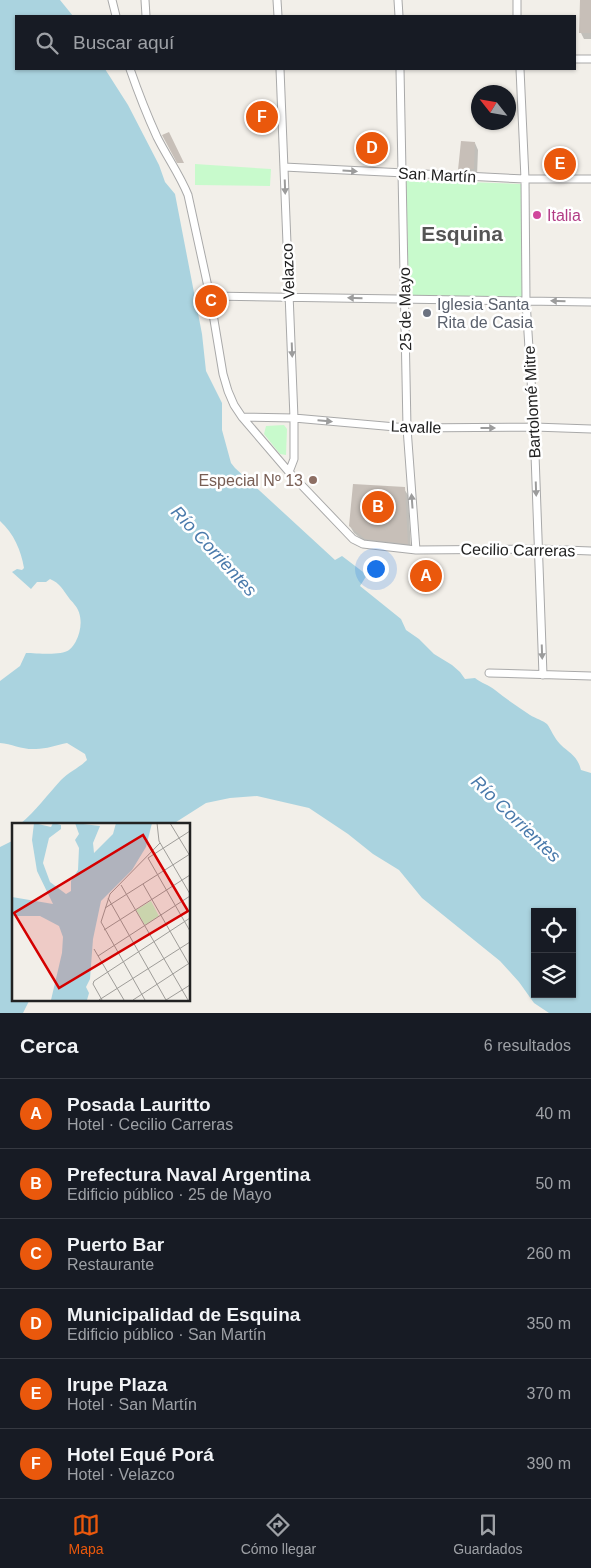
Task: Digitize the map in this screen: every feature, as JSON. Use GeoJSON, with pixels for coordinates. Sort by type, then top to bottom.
{"type":"FeatureCollection","features":[{"type":"Feature","properties":{"kind":"street"},"geometry":{"type":"LineString","coordinates":[[112,0],[116,15]]}},
{"type":"Feature","properties":{"kind":"street"},"geometry":{"type":"LineString","coordinates":[[145,0],[146,15]]}},
{"type":"Feature","properties":{"kind":"street"},"geometry":{"type":"LineString","coordinates":[[277,0],[278,15]]}},
{"type":"Feature","properties":{"kind":"street"},"geometry":{"type":"LineString","coordinates":[[398,0],[399,15]]}},
{"type":"Feature","properties":{"kind":"street"},"geometry":{"type":"LineString","coordinates":[[517,0],[518,15]]}},
{"type":"Feature","properties":{"kind":"street"},"geometry":{"type":"LineString","coordinates":[[576,59],[591,59]]}},
{"type":"Feature","properties":{"kind":"street","name":"Cecilio Carreras"},"geometry":{"type":"LineString","coordinates":[[130,70],[157,137],[184,184],[188,195],[228,391],[242,417],[289,472],[353,539],[363,544],[416,550],[539,549],[591,551]]}},
{"type":"Feature","properties":{"kind":"street","name":"Velazco"},"geometry":{"type":"LineString","coordinates":[[280,70],[294,418],[294,459],[289,472]]}},
{"type":"Feature","properties":{"kind":"street","name":"25 de Mayo"},"geometry":{"type":"LineString","coordinates":[[400,70],[407,428],[416,550]]}},
{"type":"Feature","properties":{"kind":"street","name":"Bartolomé Mitre"},"geometry":{"type":"LineString","coordinates":[[520,70],[525,179],[526,301],[534,427],[543,675]]}},
{"type":"Feature","properties":{"kind":"street","name":"San Martín"},"geometry":{"type":"LineString","coordinates":[[284,168],[525,179],[591,179]]}},
{"type":"Feature","properties":{"kind":"street"},"geometry":{"type":"LineString","coordinates":[[210,296],[591,302]]}},
{"type":"Feature","properties":{"kind":"street","name":"Lavalle"},"geometry":{"type":"LineString","coordinates":[[242,417],[294,418],[407,428],[534,427],[591,429]]}},
{"type":"Feature","properties":{"kind":"street"},"geometry":{"type":"LineString","coordinates":[[489,673],[591,676]]}},
{"type":"Feature","properties":{"kind":"green space"},"geometry":{"type":"Polygon","coordinates":[[[195,164],[271,169],[270,186],[195,185],[195,164]]]}},
{"type":"Feature","properties":{"kind":"green space"},"geometry":{"type":"Polygon","coordinates":[[[406,180],[521,184],[522,298],[409,295],[406,180]]]}},
{"type":"Feature","properties":{"kind":"green space"},"geometry":{"type":"Polygon","coordinates":[[[284,425],[287,429],[286,455],[280,454],[264,434],[266,426],[284,425]]]}},
{"type":"Feature","properties":{"kind":"water","name":"Río Corrientes"},"geometry":{"type":"Polygon","coordinates":[[[0,0],[60,0],[72,15],[15,15],[15,70],[106,70],[128,105],[159,165],[165,182],[175,194],[202,334],[206,371],[222,403],[222,430],[231,463],[335,560],[342,556],[367,575],[360,586],[401,619],[406,630],[419,639],[434,654],[452,665],[465,679],[475,678],[493,688],[530,715],[546,723],[558,742],[575,758],[581,770],[591,773],[591,1013],[549,1013],[534,1003],[519,982],[500,961],[422,898],[399,870],[373,854],[348,834],[309,808],[257,796],[230,798],[206,803],[175,823],[21,823],[61,780],[87,760],[85,754],[67,743],[31,749],[0,743],[0,681],[20,666],[26,653],[55,654],[69,650],[78,636],[81,622],[77,608],[56,583],[50,579],[46,582],[37,582],[31,589],[12,572],[24,568],[19,549],[13,537],[0,521],[0,0]]]}},
{"type":"Feature","properties":{"kind":"water"},"geometry":{"type":"Polygon","coordinates":[[[12,841],[12,1001],[29,1001],[23,1013],[0,1013],[0,847],[12,841]]]}},
{"type":"Feature","properties":{"kind":"building"},"geometry":{"type":"Polygon","coordinates":[[[580,0],[591,0],[591,33],[579,33],[580,0]]]}},
{"type":"Feature","properties":{"kind":"building"},"geometry":{"type":"Polygon","coordinates":[[[169,132],[184,163],[177,163],[162,135],[169,132]]]}},
{"type":"Feature","properties":{"kind":"building"},"geometry":{"type":"Polygon","coordinates":[[[461,141],[475,142],[474,169],[458,170],[461,141]]]}},
{"type":"Feature","properties":{"kind":"building"},"geometry":{"type":"Polygon","coordinates":[[[353,484],[405,487],[408,544],[365,539],[349,526],[353,484]]]}},
{"type":"Feature","properties":{"kind":"place","name":"Hotel Equé Porá"},"geometry":{"type":"Point","coordinates":[262,117]}},
{"type":"Feature","properties":{"kind":"place","name":"Municipalidad de Esquina"},"geometry":{"type":"Point","coordinates":[372,148]}},
{"type":"Feature","properties":{"kind":"place","name":"Irupe Plaza"},"geometry":{"type":"Point","coordinates":[560,164]}},
{"type":"Feature","properties":{"kind":"place","name":"Italia"},"geometry":{"type":"Point","coordinates":[537,215]}},
{"type":"Feature","properties":{"kind":"place","name":"Puerto Bar"},"geometry":{"type":"Point","coordinates":[211,301]}},
{"type":"Feature","properties":{"kind":"place","name":"Iglesia Santa Rita de Casia"},"geometry":{"type":"Point","coordinates":[427,313]}},
{"type":"Feature","properties":{"kind":"place","name":"Especial Nº 13"},"geometry":{"type":"Point","coordinates":[313,480]}},
{"type":"Feature","properties":{"kind":"place","name":"Prefectura Naval Argentina"},"geometry":{"type":"Point","coordinates":[378,507]}},
{"type":"Feature","properties":{"kind":"place","name":"Posada Lauritto"},"geometry":{"type":"Point","coordinates":[426,576]}},
{"type":"Feature","properties":{"kind":"district","name":"Esquina"},"geometry":{"type":"Point","coordinates":[462,233]}}]}
